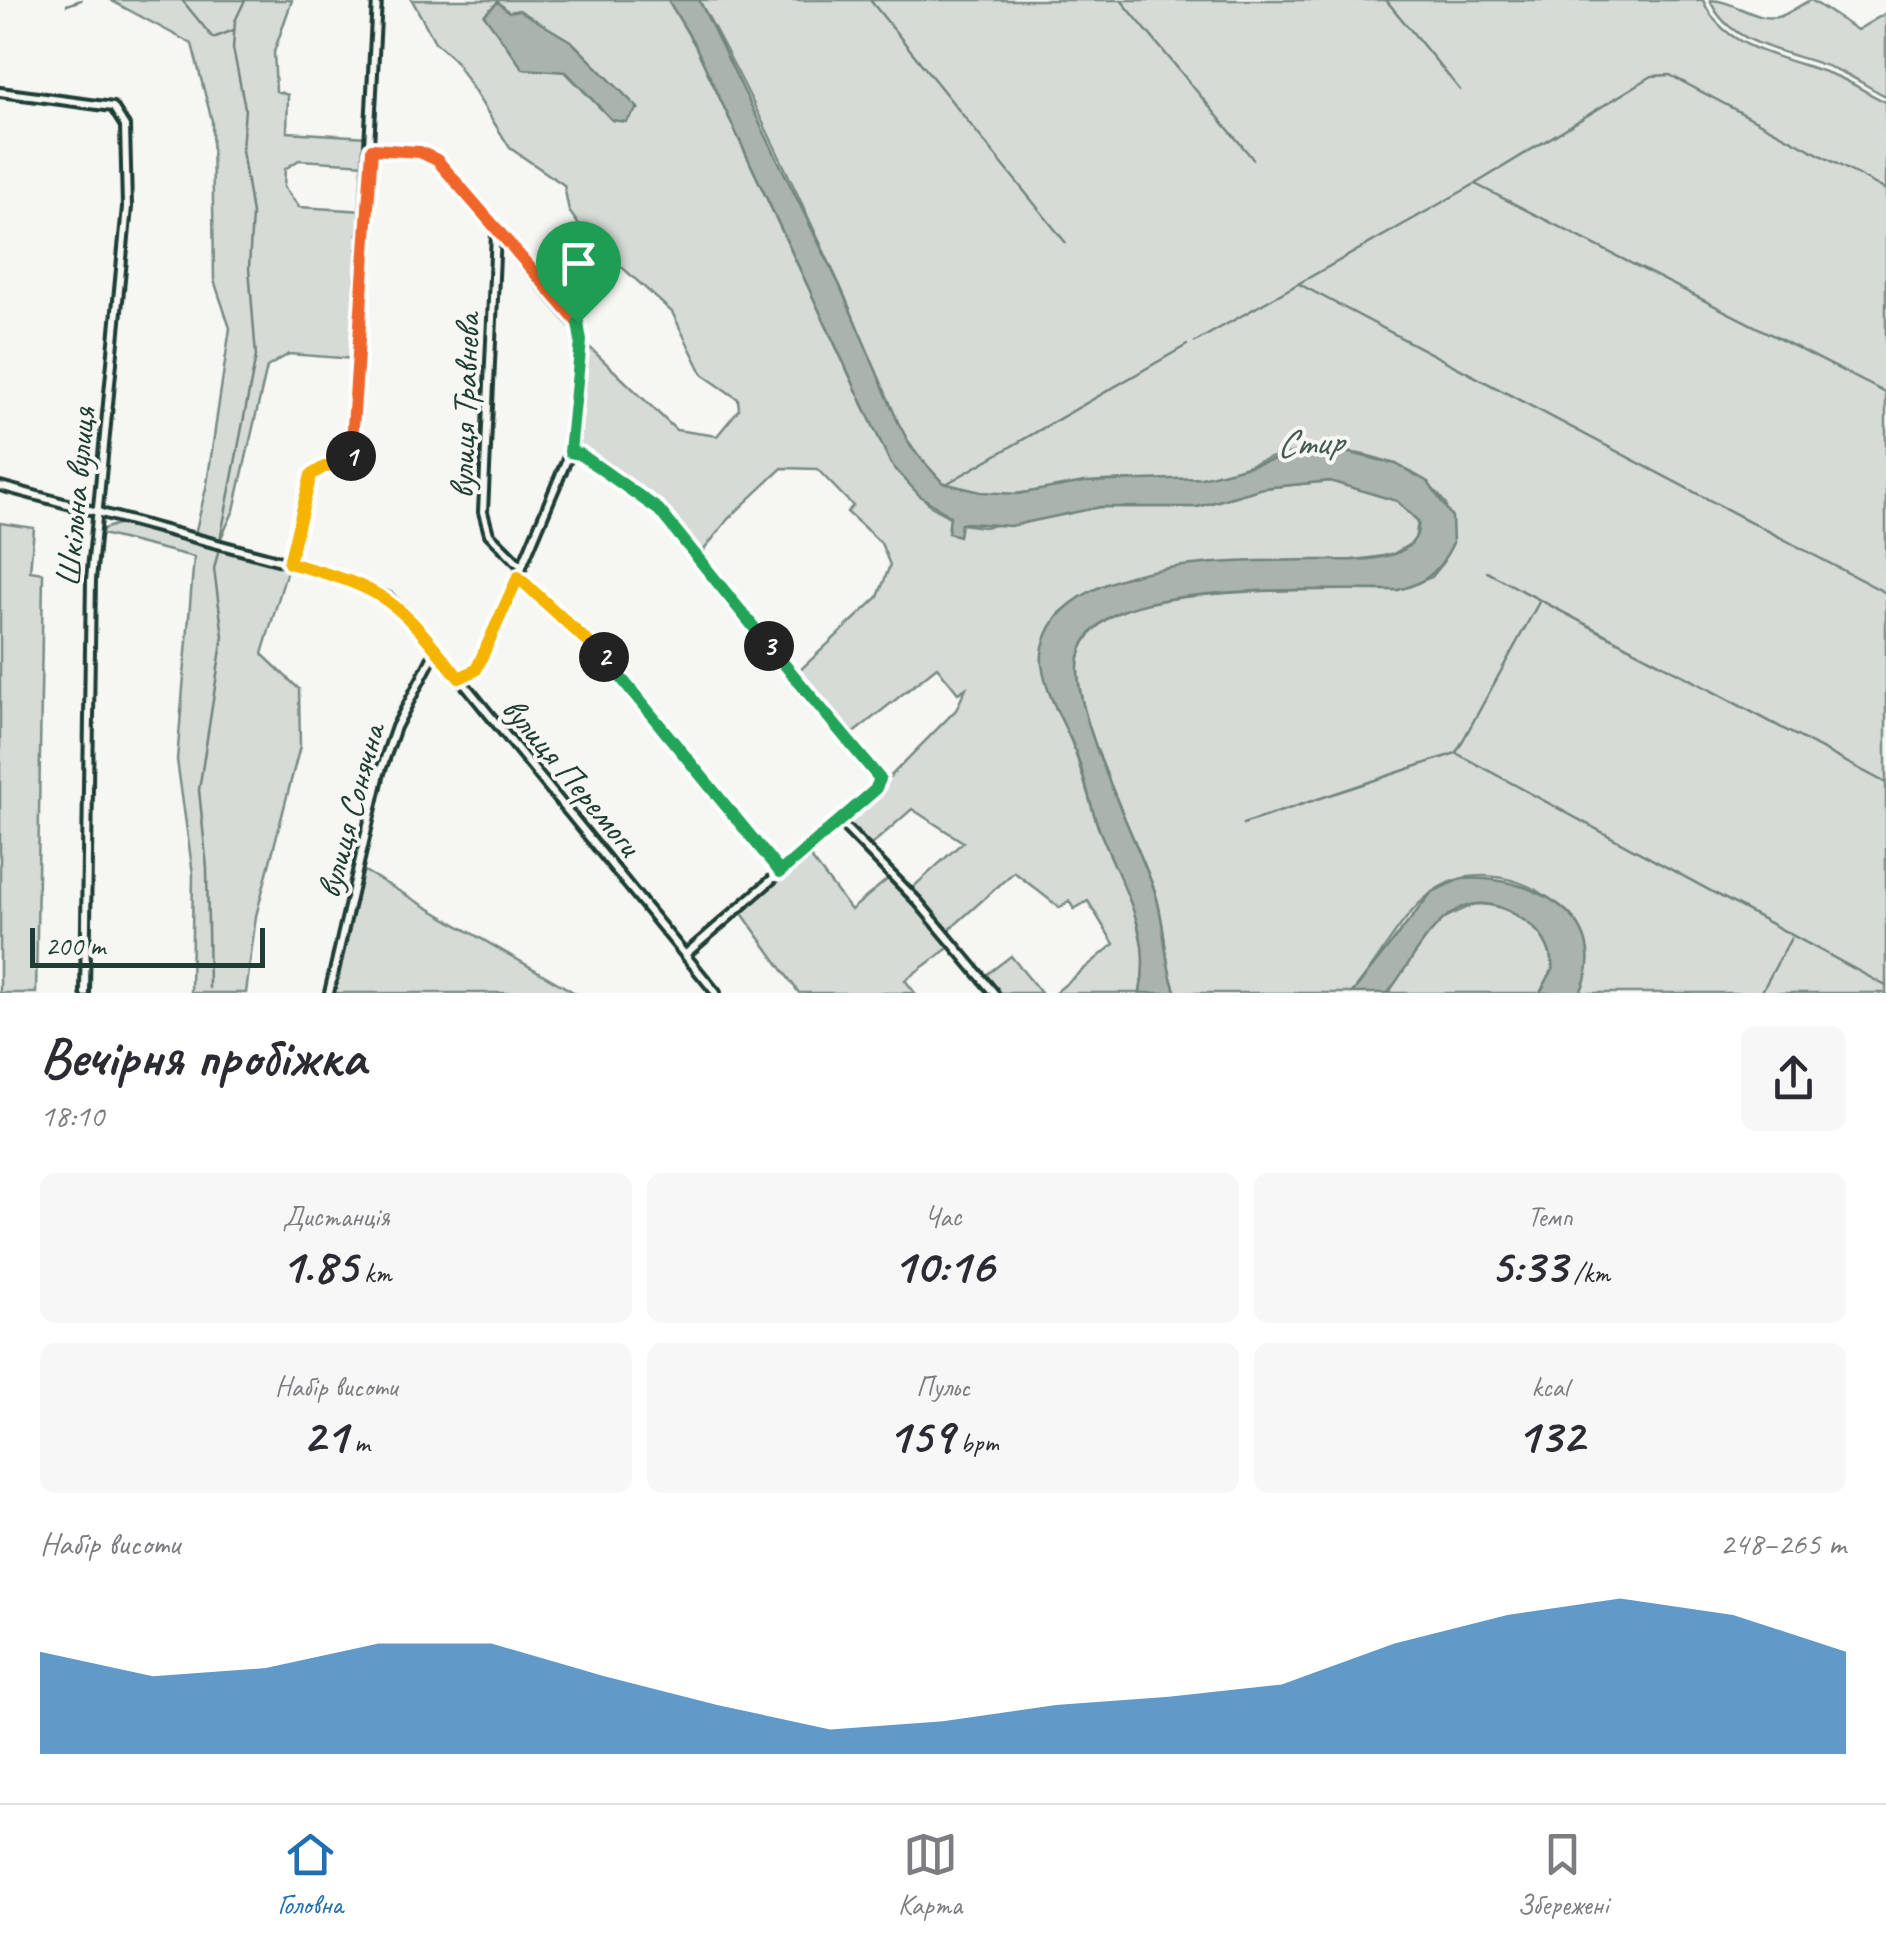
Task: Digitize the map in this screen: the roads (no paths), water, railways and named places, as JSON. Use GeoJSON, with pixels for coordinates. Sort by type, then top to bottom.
{"type":"FeatureCollection","features":[{"type":"Feature","properties":{"kind":"street"},"geometry":{"type":"LineString","coordinates":[[289,563],[311,475],[324,467],[343,466],[352,455],[372,149],[377,0]]}},
{"type":"Feature","properties":{"kind":"street","name":"Шкільна вулиця"},"geometry":{"type":"LineString","coordinates":[[0,92],[112,108],[125,126],[127,207],[96,512],[86,748],[85,993]]}},
{"type":"Feature","properties":{"kind":"street"},"geometry":{"type":"LineString","coordinates":[[372,149],[420,152],[437,160],[581,331],[570,452],[476,670],[459,678]]}},
{"type":"Feature","properties":{"kind":"street","name":"вулиця Травнева"},"geometry":{"type":"LineString","coordinates":[[496,232],[484,512],[488,534],[522,567]]}},
{"type":"Feature","properties":{"kind":"street"},"geometry":{"type":"LineString","coordinates":[[570,452],[580,454],[659,510],[879,774],[875,790],[686,953]]}},
{"type":"Feature","properties":{"kind":"street","name":"вулиця Перемоги"},"geometry":{"type":"LineString","coordinates":[[0,486],[341,577],[388,598],[436,650],[716,993]]}},
{"type":"Feature","properties":{"kind":"street"},"geometry":{"type":"LineString","coordinates":[[518,577],[606,659],[780,872]]}},
{"type":"Feature","properties":{"kind":"street","name":"вулиця Сонячна"},"geometry":{"type":"LineString","coordinates":[[328,993],[380,772],[396,727],[436,650]]}},
{"type":"Feature","properties":{"kind":"street"},"geometry":{"type":"LineString","coordinates":[[840,821],[918,902],[994,993]]}},
{"type":"Feature","properties":{"kind":"waterway"},"geometry":{"type":"LineString","coordinates":[[67,5],[81,0]]}},
{"type":"Feature","properties":{"kind":"waterway"},"geometry":{"type":"LineString","coordinates":[[182,0],[213,38],[234,30]]}},
{"type":"Feature","properties":{"kind":"waterway"},"geometry":{"type":"LineString","coordinates":[[220,540],[256,356],[249,268],[252,214],[242,150],[245,108],[233,48],[235,21],[245,0]]}},
{"type":"Feature","properties":{"kind":"waterway"},"geometry":{"type":"LineString","coordinates":[[870,0],[1066,243]]}},
{"type":"Feature","properties":{"kind":"waterway"},"geometry":{"type":"LineString","coordinates":[[1121,0],[1253,159]]}},
{"type":"Feature","properties":{"kind":"waterway"},"geometry":{"type":"LineString","coordinates":[[1386,0],[1460,90]]}},
{"type":"Feature","properties":{"kind":"waterway"},"geometry":{"type":"LineString","coordinates":[[1195,342],[1475,184],[1652,76],[1670,75],[1886,190]]}},
{"type":"Feature","properties":{"kind":"waterway"},"geometry":{"type":"LineString","coordinates":[[1477,185],[1886,393]]}},
{"type":"Feature","properties":{"kind":"waterway"},"geometry":{"type":"LineString","coordinates":[[1299,284],[1886,593]]}},
{"type":"Feature","properties":{"kind":"waterway"},"geometry":{"type":"LineString","coordinates":[[946,484],[1187,345]]}},
{"type":"Feature","properties":{"kind":"waterway"},"geometry":{"type":"LineString","coordinates":[[209,988],[207,868],[199,790],[223,636],[214,569],[219,548]]}},
{"type":"Feature","properties":{"kind":"waterway"},"geometry":{"type":"LineString","coordinates":[[1487,572],[1886,783]]}},
{"type":"Feature","properties":{"kind":"waterway"},"geometry":{"type":"LineString","coordinates":[[1243,824],[1456,753],[1539,602]]}},
{"type":"Feature","properties":{"kind":"waterway"},"geometry":{"type":"LineString","coordinates":[[1456,753],[1886,986]]}},
{"type":"Feature","properties":{"kind":"waterway"},"geometry":{"type":"LineString","coordinates":[[1761,993],[1791,938]]}},
{"type":"Feature","properties":{"kind":"water label","name":"Стир"},"geometry":{"type":"Point","coordinates":[1309,442]}}]}
